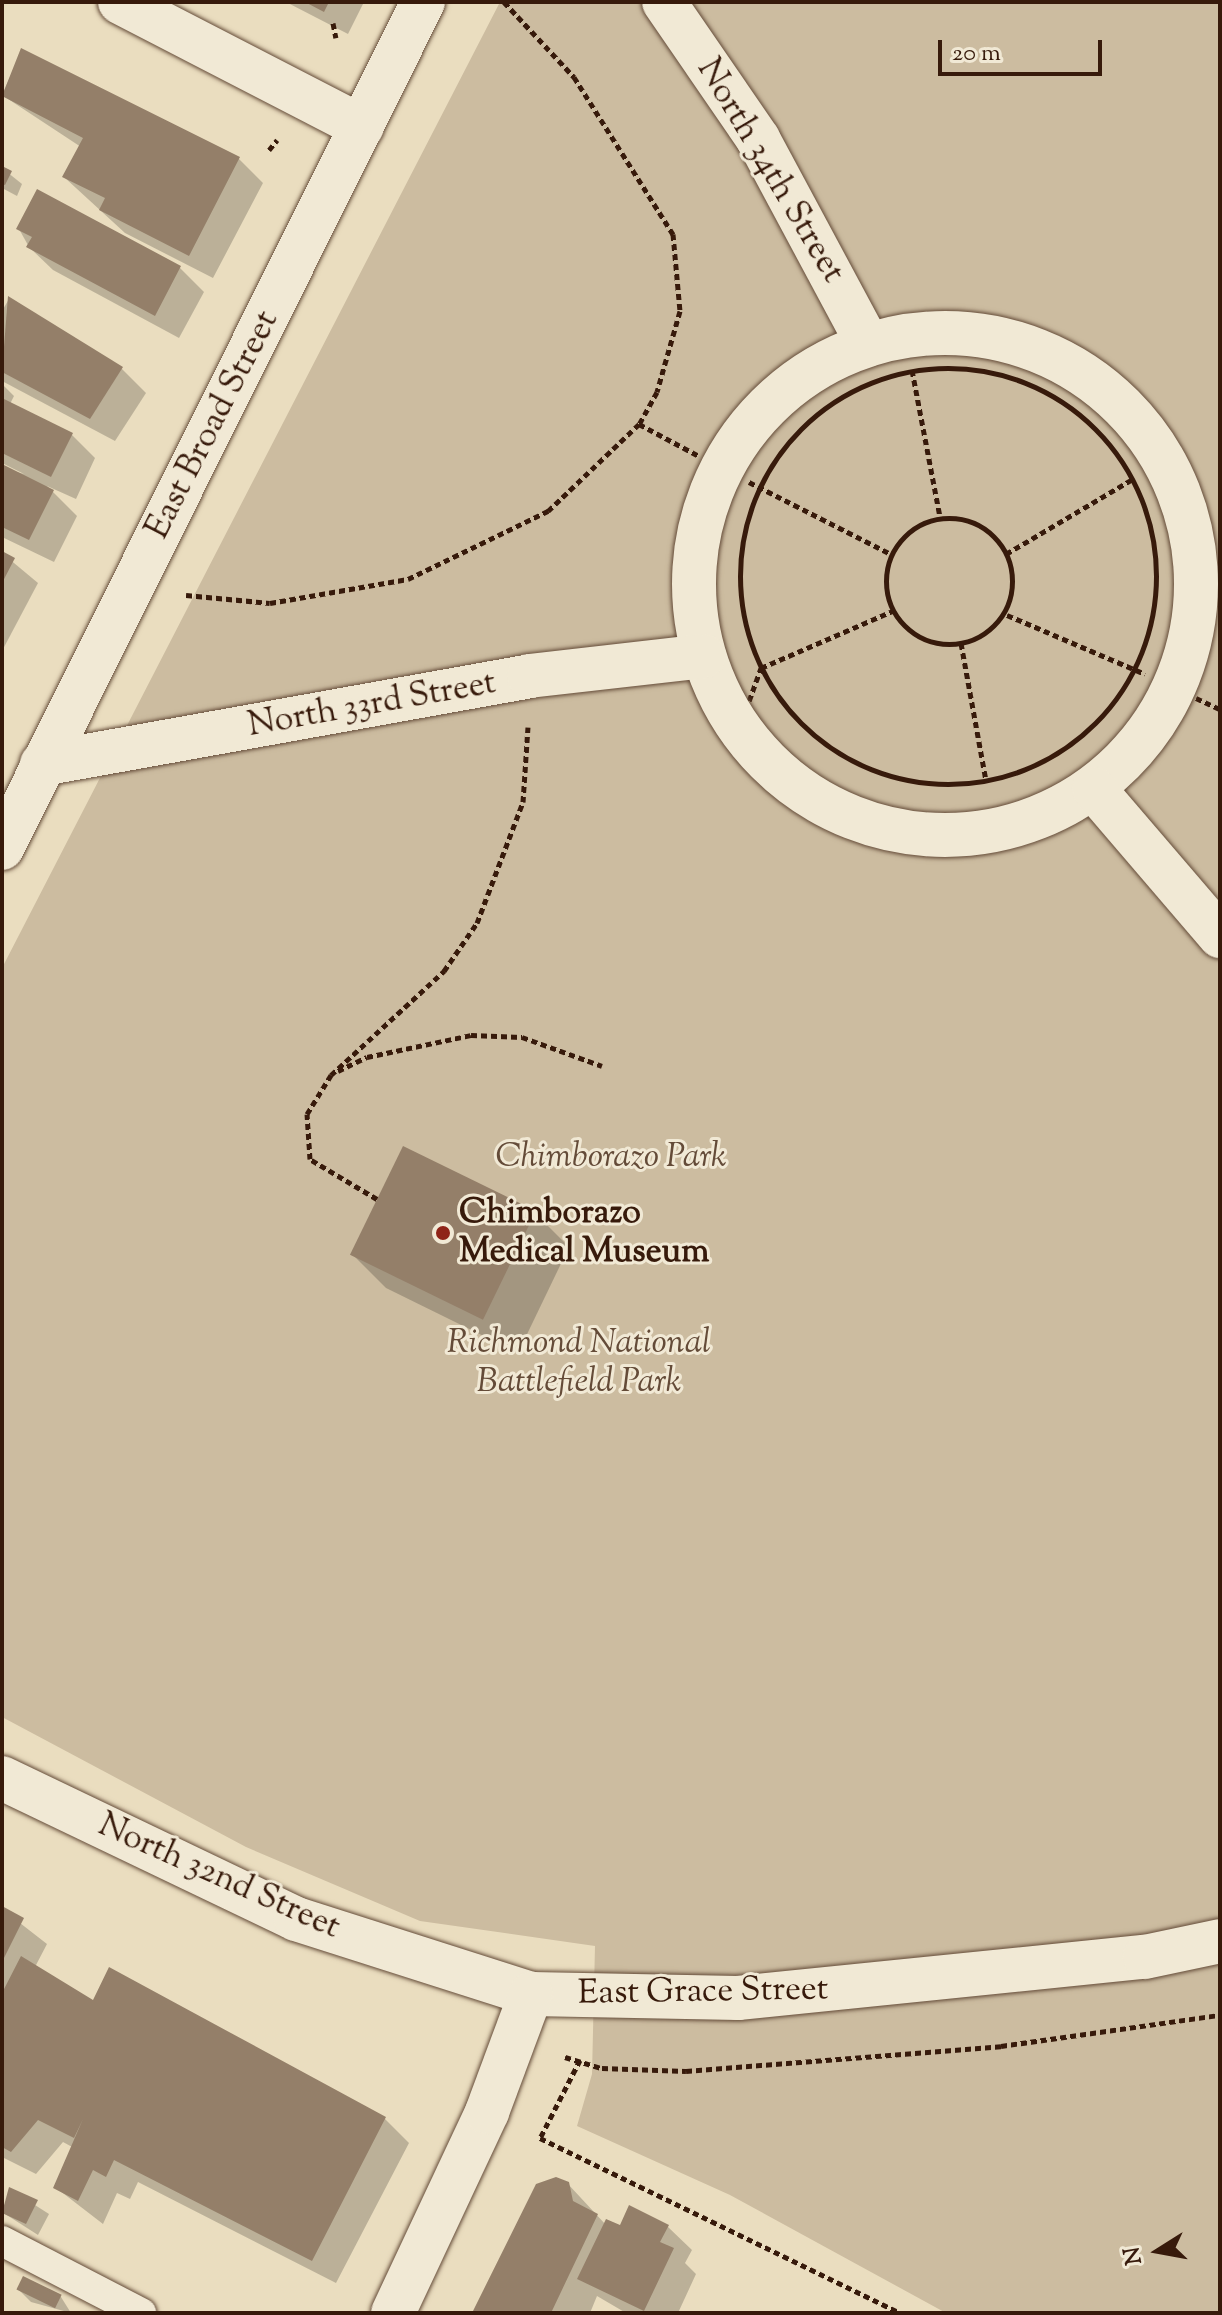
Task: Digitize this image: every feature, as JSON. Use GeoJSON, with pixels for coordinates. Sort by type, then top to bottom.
{"type":"FeatureCollection","features":[{"type":"Feature","properties":{"kind":"street"},"geometry":{"type":"LineString","coordinates":[[120,2],[362,127]]}},
{"type":"Feature","properties":{"kind":"street","name":"East Broad Street"},"geometry":{"type":"LineString","coordinates":[[2,848],[423,2]]}},
{"type":"Feature","properties":{"kind":"street","name":"North 34th Street"},"geometry":{"type":"LineString","coordinates":[[664,2],[758,139],[868,344]]}},
{"type":"Feature","properties":{"kind":"street"},"geometry":{"type":"LineString","coordinates":[[948,332],[1028,346],[1100,385],[1155,445],[1204,516],[1196,605],[1175,687],[1141,743],[1094,789],[1035,821],[970,836],[904,834],[841,814],[784,779],[739,729],[704,656],[693,592],[699,527],[722,467],[782,391],[868,344],[948,332]]}},
{"type":"Feature","properties":{"kind":"street","name":"North 33rd Street"},"geometry":{"type":"LineString","coordinates":[[42,764],[529,676],[704,656]]}},
{"type":"Feature","properties":{"kind":"street"},"geometry":{"type":"LineString","coordinates":[[1094,789],[1220,936]]}},
{"type":"Feature","properties":{"kind":"street","name":"North 32nd Street"},"geometry":{"type":"LineString","coordinates":[[2,1778],[296,1919],[531,1994]]}},
{"type":"Feature","properties":{"kind":"street","name":"East Grace Street"},"geometry":{"type":"LineString","coordinates":[[393,2313],[487,2112],[531,1994],[657,1999],[961,1979],[1220,1941]]}},
{"type":"Feature","properties":{"kind":"lane"},"geometry":{"type":"LineString","coordinates":[[2,2241],[141,2313]]}},
{"type":"Feature","properties":{"kind":"path"},"geometry":{"type":"LineString","coordinates":[[190,595],[240,604],[318,598],[450,563],[548,511],[639,424],[657,392],[680,311],[673,234],[574,77],[504,2]]}},
{"type":"Feature","properties":{"kind":"path"},"geometry":{"type":"LineString","coordinates":[[333,23],[336,38]]}},
{"type":"Feature","properties":{"kind":"path"},"geometry":{"type":"LineString","coordinates":[[912,370],[940,517]]}},
{"type":"Feature","properties":{"kind":"path"},"geometry":{"type":"LineString","coordinates":[[912,370],[987,371],[1057,397],[1112,448],[1133,479],[1150,526],[1156,574],[1135,670],[1114,703],[1058,754],[986,781],[897,779],[855,763],[817,738],[761,668],[740,577],[759,486],[821,410],[912,370]]}},
{"type":"Feature","properties":{"kind":"path"},"geometry":{"type":"LineString","coordinates":[[639,424],[699,456]]}},
{"type":"Feature","properties":{"kind":"path"},"geometry":{"type":"LineString","coordinates":[[1006,554],[1133,479]]}},
{"type":"Feature","properties":{"kind":"path"},"geometry":{"type":"LineString","coordinates":[[749,482],[891,554]]}},
{"type":"Feature","properties":{"kind":"path"},"geometry":{"type":"LineString","coordinates":[[940,517],[979,524],[1006,554],[1007,615],[961,643],[923,639],[893,611],[886,593],[891,554],[903,536],[940,517]]}},
{"type":"Feature","properties":{"kind":"path"},"geometry":{"type":"LineString","coordinates":[[739,729],[761,668],[893,611]]}},
{"type":"Feature","properties":{"kind":"path"},"geometry":{"type":"LineString","coordinates":[[1007,615],[1145,674]]}},
{"type":"Feature","properties":{"kind":"path"},"geometry":{"type":"LineString","coordinates":[[961,643],[986,781]]}},
{"type":"Feature","properties":{"kind":"path"},"geometry":{"type":"LineString","coordinates":[[1196,698],[1220,709]]}},
{"type":"Feature","properties":{"kind":"path"},"geometry":{"type":"LineString","coordinates":[[377,1199],[310,1159],[307,1114],[331,1075],[444,971],[477,923],[523,802],[528,735]]}},
{"type":"Feature","properties":{"kind":"path"},"geometry":{"type":"LineString","coordinates":[[331,1075],[367,1057],[471,1035],[522,1037],[602,1066]]}},
{"type":"Feature","properties":{"kind":"path"},"geometry":{"type":"LineString","coordinates":[[565,2057],[602,2068],[686,2071],[1001,2046],[1220,2015]]}},
{"type":"Feature","properties":{"kind":"path"},"geometry":{"type":"LineString","coordinates":[[580,2060],[540,2138],[900,2313]]}},
{"type":"Feature","properties":{"kind":"green space","name":"Chimborazo Park"},"geometry":{"type":"Polygon","coordinates":[[[500,2],[1220,2],[1220,2313],[946,2313],[730,2195],[577,2126],[592,2074],[595,1946],[420,1921],[246,1847],[2,1717],[2,968],[500,2]]]}},
{"type":"Feature","properties":{"kind":"building"},"geometry":{"type":"Polygon","coordinates":[[[305,2],[329,2],[324,12],[305,2]]]}},
{"type":"Feature","properties":{"kind":"building"},"geometry":{"type":"Polygon","coordinates":[[[21,48],[240,157],[189,256],[99,210],[105,198],[62,177],[83,138],[2,96],[21,48]]]}},
{"type":"Feature","properties":{"kind":"building"},"geometry":{"type":"Polygon","coordinates":[[[2,166],[12,171],[5,185],[2,184],[2,166]]]}},
{"type":"Feature","properties":{"kind":"building"},"geometry":{"type":"Polygon","coordinates":[[[37,189],[181,266],[155,316],[26,247],[32,237],[16,229],[37,189]]]}},
{"type":"Feature","properties":{"kind":"building"},"geometry":{"type":"Polygon","coordinates":[[[8,296],[123,367],[90,419],[2,372],[8,296]]]}},
{"type":"Feature","properties":{"kind":"building"},"geometry":{"type":"Polygon","coordinates":[[[2,398],[73,433],[51,477],[2,453],[2,398]]]}},
{"type":"Feature","properties":{"kind":"building"},"geometry":{"type":"Polygon","coordinates":[[[2,464],[54,490],[29,540],[2,527],[2,464]]]}},
{"type":"Feature","properties":{"kind":"building"},"geometry":{"type":"Polygon","coordinates":[[[2,551],[15,558],[2,583],[2,551]]]}},
{"type":"Feature","properties":{"kind":"building","name":"Chimborazo Medical Museum"},"geometry":{"type":"Polygon","coordinates":[[[403,1146],[536,1211],[483,1320],[350,1255],[403,1146]]]}},
{"type":"Feature","properties":{"kind":"building"},"geometry":{"type":"Polygon","coordinates":[[[2,1906],[24,1918],[2,1962],[2,1906]]]}},
{"type":"Feature","properties":{"kind":"building"},"geometry":{"type":"Polygon","coordinates":[[[21,1956],[93,2000],[109,1967],[386,2117],[312,2261],[114,2160],[106,2177],[93,2170],[78,2201],[53,2188],[83,2119],[74,2138],[38,2120],[11,2152],[2,2147],[2,1993],[21,1956]]]}},
{"type":"Feature","properties":{"kind":"building"},"geometry":{"type":"Polygon","coordinates":[[[556,2177],[569,2182],[573,2201],[598,2214],[551,2313],[472,2313],[536,2184],[556,2177]]]}},
{"type":"Feature","properties":{"kind":"building"},"geometry":{"type":"Polygon","coordinates":[[[9,2187],[38,2200],[26,2224],[2,2213],[9,2187]]]}},
{"type":"Feature","properties":{"kind":"building"},"geometry":{"type":"Polygon","coordinates":[[[629,2205],[669,2225],[660,2242],[674,2248],[644,2311],[577,2279],[606,2219],[620,2225],[629,2205]]]}},
{"type":"Feature","properties":{"kind":"building"},"geometry":{"type":"Polygon","coordinates":[[[23,2276],[62,2295],[55,2308],[16,2289],[23,2276]]]}},
{"type":"Feature","properties":{"kind":"place","name":"Chimborazo Medical Museum"},"geometry":{"type":"Point","coordinates":[443,1233]}},
{"type":"Feature","properties":{"kind":"park label","name":"Richmond National Battlefield Park"},"geometry":{"type":"Point","coordinates":[579,1362]}}]}
